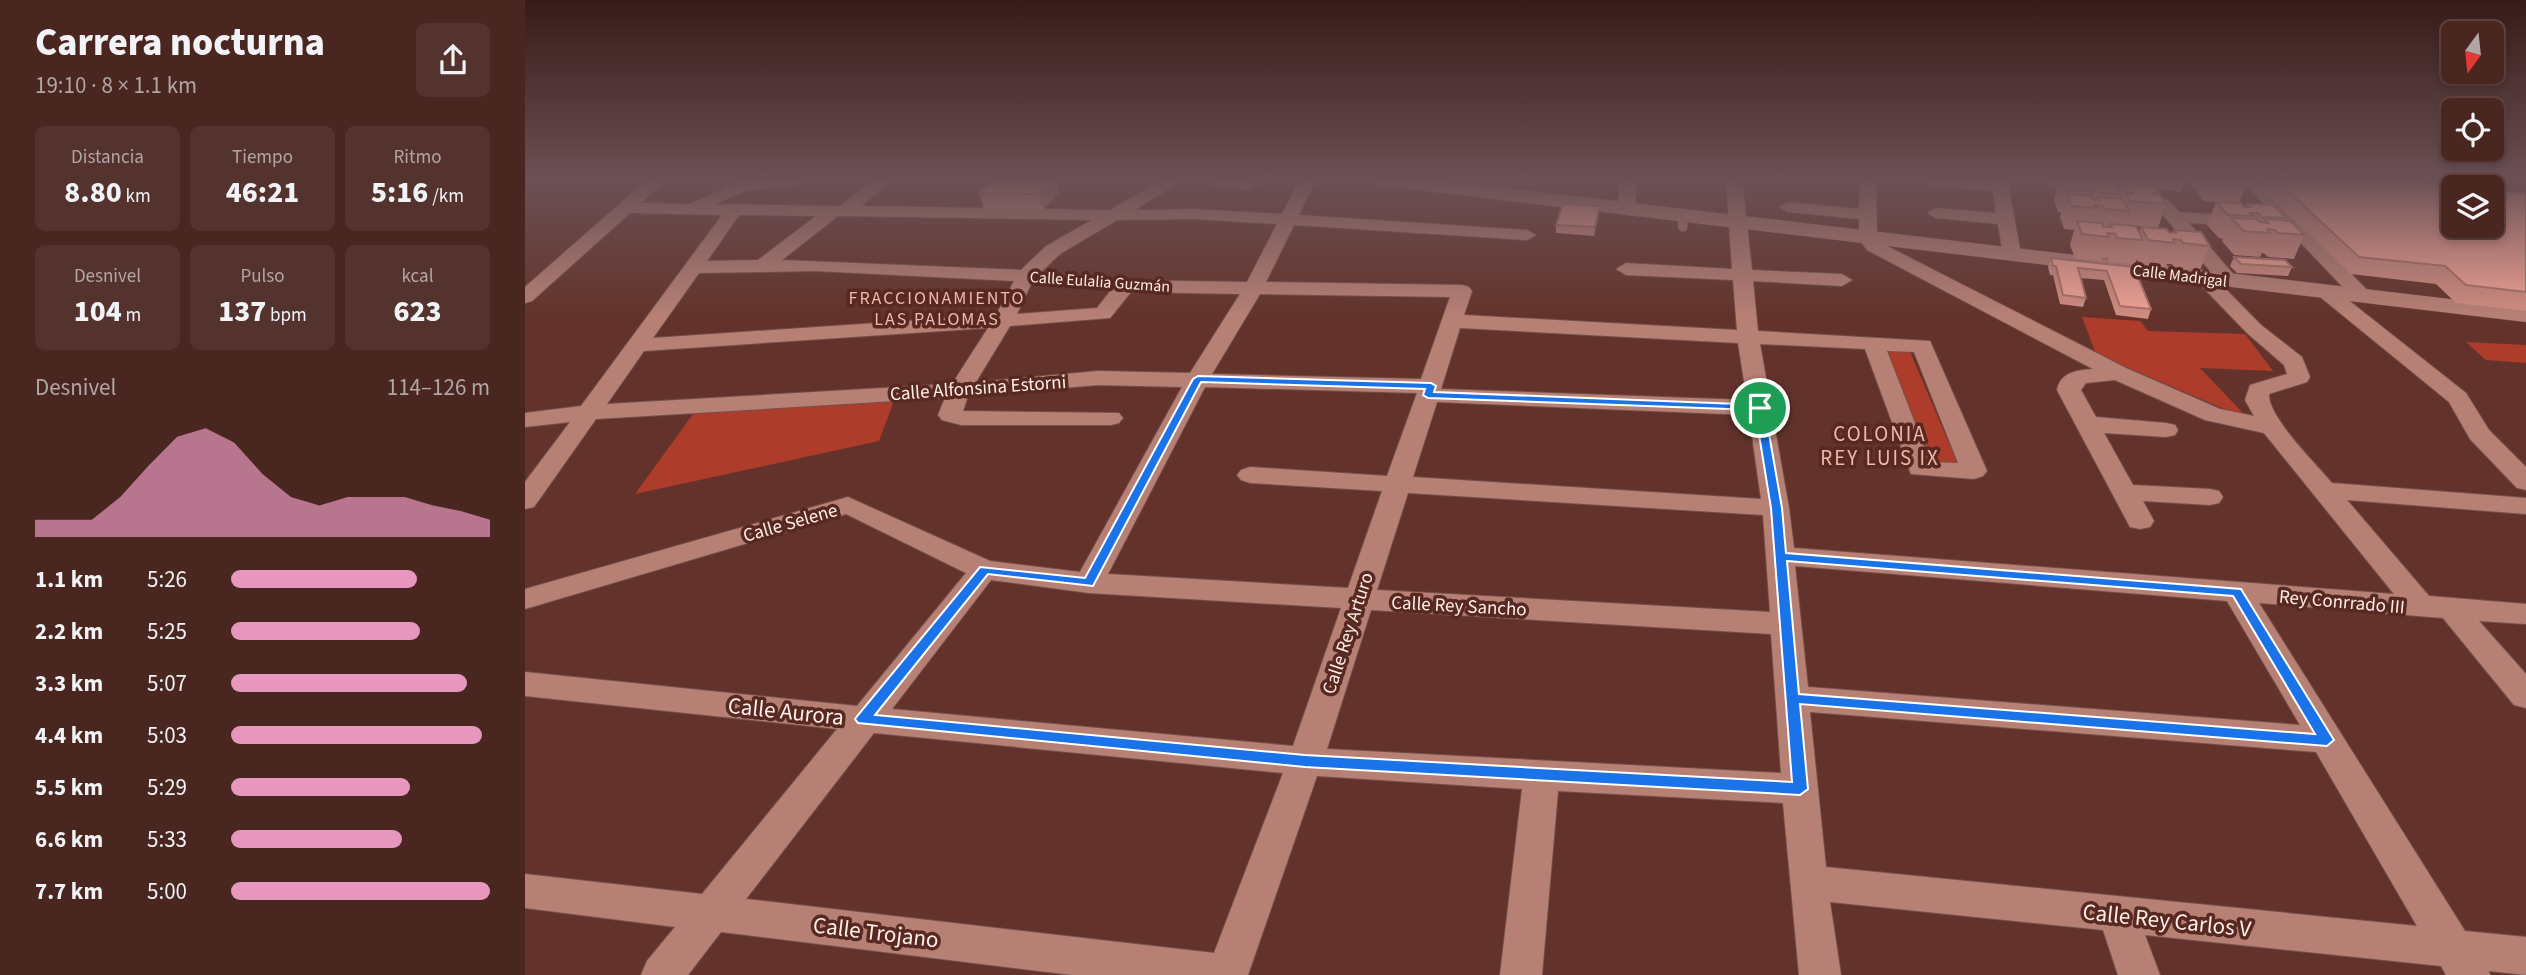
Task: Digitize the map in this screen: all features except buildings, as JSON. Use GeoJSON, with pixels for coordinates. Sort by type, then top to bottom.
{"type":"FeatureCollection","features":[{"type":"Feature","properties":{"kind":"street"},"geometry":{"type":"LineString","coordinates":[[526,294],[605,224]]}},
{"type":"Feature","properties":{"kind":"street"},"geometry":{"type":"LineString","coordinates":[[525,500],[724,224]]}},
{"type":"Feature","properties":{"kind":"street"},"geometry":{"type":"LineString","coordinates":[[764,265],[820,224]]}},
{"type":"Feature","properties":{"kind":"street"},"geometry":{"type":"LineString","coordinates":[[1095,224],[1053,250],[1026,276],[1002,323],[959,390],[950,415],[961,418],[1111,418]]}},
{"type":"Feature","properties":{"kind":"street"},"geometry":{"type":"LineString","coordinates":[[1089,583],[1198,379],[1254,287],[1284,224]]}},
{"type":"Feature","properties":{"kind":"street"},"geometry":{"type":"LineString","coordinates":[[1379,224],[1527,235]]}},
{"type":"Feature","properties":{"kind":"street"},"geometry":{"type":"LineString","coordinates":[[1739,224],[1748,337],[1776,508],[1808,882],[1820,975]]}},
{"type":"Feature","properties":{"kind":"street","name":"Calle Madrigal"},"geometry":{"type":"LineString","coordinates":[[1751,224],[2012,254],[2211,267],[2333,293],[2526,315]]}},
{"type":"Feature","properties":{"kind":"street"},"geometry":{"type":"LineString","coordinates":[[1868,224],[1868,239],[1873,246],[2118,373],[2213,415],[2272,427]]}},
{"type":"Feature","properties":{"kind":"street"},"geometry":{"type":"LineString","coordinates":[[2007,224],[2012,254]]}},
{"type":"Feature","properties":{"kind":"street"},"geometry":{"type":"LineString","coordinates":[[2180,224],[2254,329],[2294,362],[2299,377],[2258,390],[2257,400],[2272,427],[2421,607]]}},
{"type":"Feature","properties":{"kind":"street"},"geometry":{"type":"LineString","coordinates":[[2275,224],[2333,293],[2458,398],[2479,434],[2526,482]]}},
{"type":"Feature","properties":{"kind":"street"},"geometry":{"type":"LineString","coordinates":[[2276,224],[2363,297]]}},
{"type":"Feature","properties":{"kind":"street"},"geometry":{"type":"LineString","coordinates":[[2175,247],[2211,267],[2266,265]]}},
{"type":"Feature","properties":{"kind":"street","name":"Calle Eulalia Guzmán"},"geometry":{"type":"LineString","coordinates":[[695,267],[816,265],[1026,276],[1125,286],[1462,290]]}},
{"type":"Feature","properties":{"kind":"street"},"geometry":{"type":"LineString","coordinates":[[1626,269],[1842,280]]}},
{"type":"Feature","properties":{"kind":"street"},"geometry":{"type":"LineString","coordinates":[[639,345],[1002,323],[1103,314],[1125,286]]}},
{"type":"Feature","properties":{"kind":"street","name":"Calle Rey Arturo"},"geometry":{"type":"LineString","coordinates":[[1227,974],[1305,761],[1395,484],[1430,391],[1462,290]]}},
{"type":"Feature","properties":{"kind":"street"},"geometry":{"type":"LineString","coordinates":[[1453,321],[1922,346],[1974,471],[1920,469],[1873,344]]}},
{"type":"Feature","properties":{"kind":"street"},"geometry":{"type":"LineString","coordinates":[[2118,373],[2080,377],[2070,383],[2069,390],[2140,521]]}},
{"type":"Feature","properties":{"kind":"street","name":"Calle Alfonsina Estorni"},"geometry":{"type":"LineString","coordinates":[[525,420],[589,412],[959,390],[1098,378],[1198,379],[1760,408]]}},
{"type":"Feature","properties":{"kind":"street"},"geometry":{"type":"LineString","coordinates":[[2086,424],[2166,430]]}},
{"type":"Feature","properties":{"kind":"street"},"geometry":{"type":"LineString","coordinates":[[1250,475],[1776,508]]}},
{"type":"Feature","properties":{"kind":"street"},"geometry":{"type":"LineString","coordinates":[[2325,490],[2526,506]]}},
{"type":"Feature","properties":{"kind":"street"},"geometry":{"type":"LineString","coordinates":[[2124,492],[2210,497]]}},
{"type":"Feature","properties":{"kind":"street","name":"Calle Selene"},"geometry":{"type":"LineString","coordinates":[[525,599],[848,505],[984,570],[1089,583]]}},
{"type":"Feature","properties":{"kind":"street","name":"Rey Conrrado III"},"geometry":{"type":"LineString","coordinates":[[1781,556],[2526,614]]}},
{"type":"Feature","properties":{"kind":"street"},"geometry":{"type":"LineString","coordinates":[[661,975],[984,570]]}},
{"type":"Feature","properties":{"kind":"street","name":"Calle Rey Sancho"},"geometry":{"type":"LineString","coordinates":[[1089,583],[1786,624]]}},
{"type":"Feature","properties":{"kind":"street"},"geometry":{"type":"LineString","coordinates":[[2237,592],[2460,961]]}},
{"type":"Feature","properties":{"kind":"street"},"geometry":{"type":"LineString","coordinates":[[2453,610],[2526,696]]}},
{"type":"Feature","properties":{"kind":"street","name":"Calle Aurora"},"geometry":{"type":"LineString","coordinates":[[525,684],[1305,761],[1800,789]]}},
{"type":"Feature","properties":{"kind":"street"},"geometry":{"type":"LineString","coordinates":[[1793,698],[2327,740]]}},
{"type":"Feature","properties":{"kind":"street"},"geometry":{"type":"LineString","coordinates":[[1521,975],[1541,776]]}},
{"type":"Feature","properties":{"kind":"street","name":"Calle Rey Carlos V"},"geometry":{"type":"LineString","coordinates":[[1808,882],[2118,916],[2460,961],[2526,956]]}},
{"type":"Feature","properties":{"kind":"street","name":"Calle Trojano"},"geometry":{"type":"LineString","coordinates":[[525,891],[1227,974]]}},
{"type":"Feature","properties":{"kind":"street"},"geometry":{"type":"LineString","coordinates":[[2118,916],[2139,975]]}},
{"type":"Feature","properties":{"kind":"shaded area"},"geometry":{"type":"Polygon","coordinates":[[[2082,317],[2140,321],[2148,331],[2245,334],[2273,371],[2200,368],[2243,413],[2231,412],[2096,354],[2082,317]]]}},
{"type":"Feature","properties":{"kind":"shaded area"},"geometry":{"type":"Polygon","coordinates":[[[2466,342],[2526,345],[2526,363],[2486,360],[2466,342]]]}},
{"type":"Feature","properties":{"kind":"shaded area"},"geometry":{"type":"Polygon","coordinates":[[[1880,347],[1908,347],[1957,462],[1930,463],[1880,347]]]}},
{"type":"Feature","properties":{"kind":"shaded area"},"geometry":{"type":"Polygon","coordinates":[[[895,398],[879,441],[635,494],[693,414],[895,398]]]}},
{"type":"Feature","properties":{"kind":"district","name":"FRACCIONAMIENTO LAS PALOMAS"},"geometry":{"type":"Point","coordinates":[937,308]}},
{"type":"Feature","properties":{"kind":"district","name":"COLONIA REY LUIS IX"},"geometry":{"type":"Point","coordinates":[1880,446]}},
{"type":"Feature","properties":{"kind":"route"},"geometry":{"type":"LineString","coordinates":[[1760,408],[1428,395],[1431,386],[1198,379],[1089,583],[984,570],[863,719],[1305,761],[1800,789],[1793,698],[1781,556],[2237,592],[2327,740],[1793,698],[1776,508],[1760,408]]}}]}
